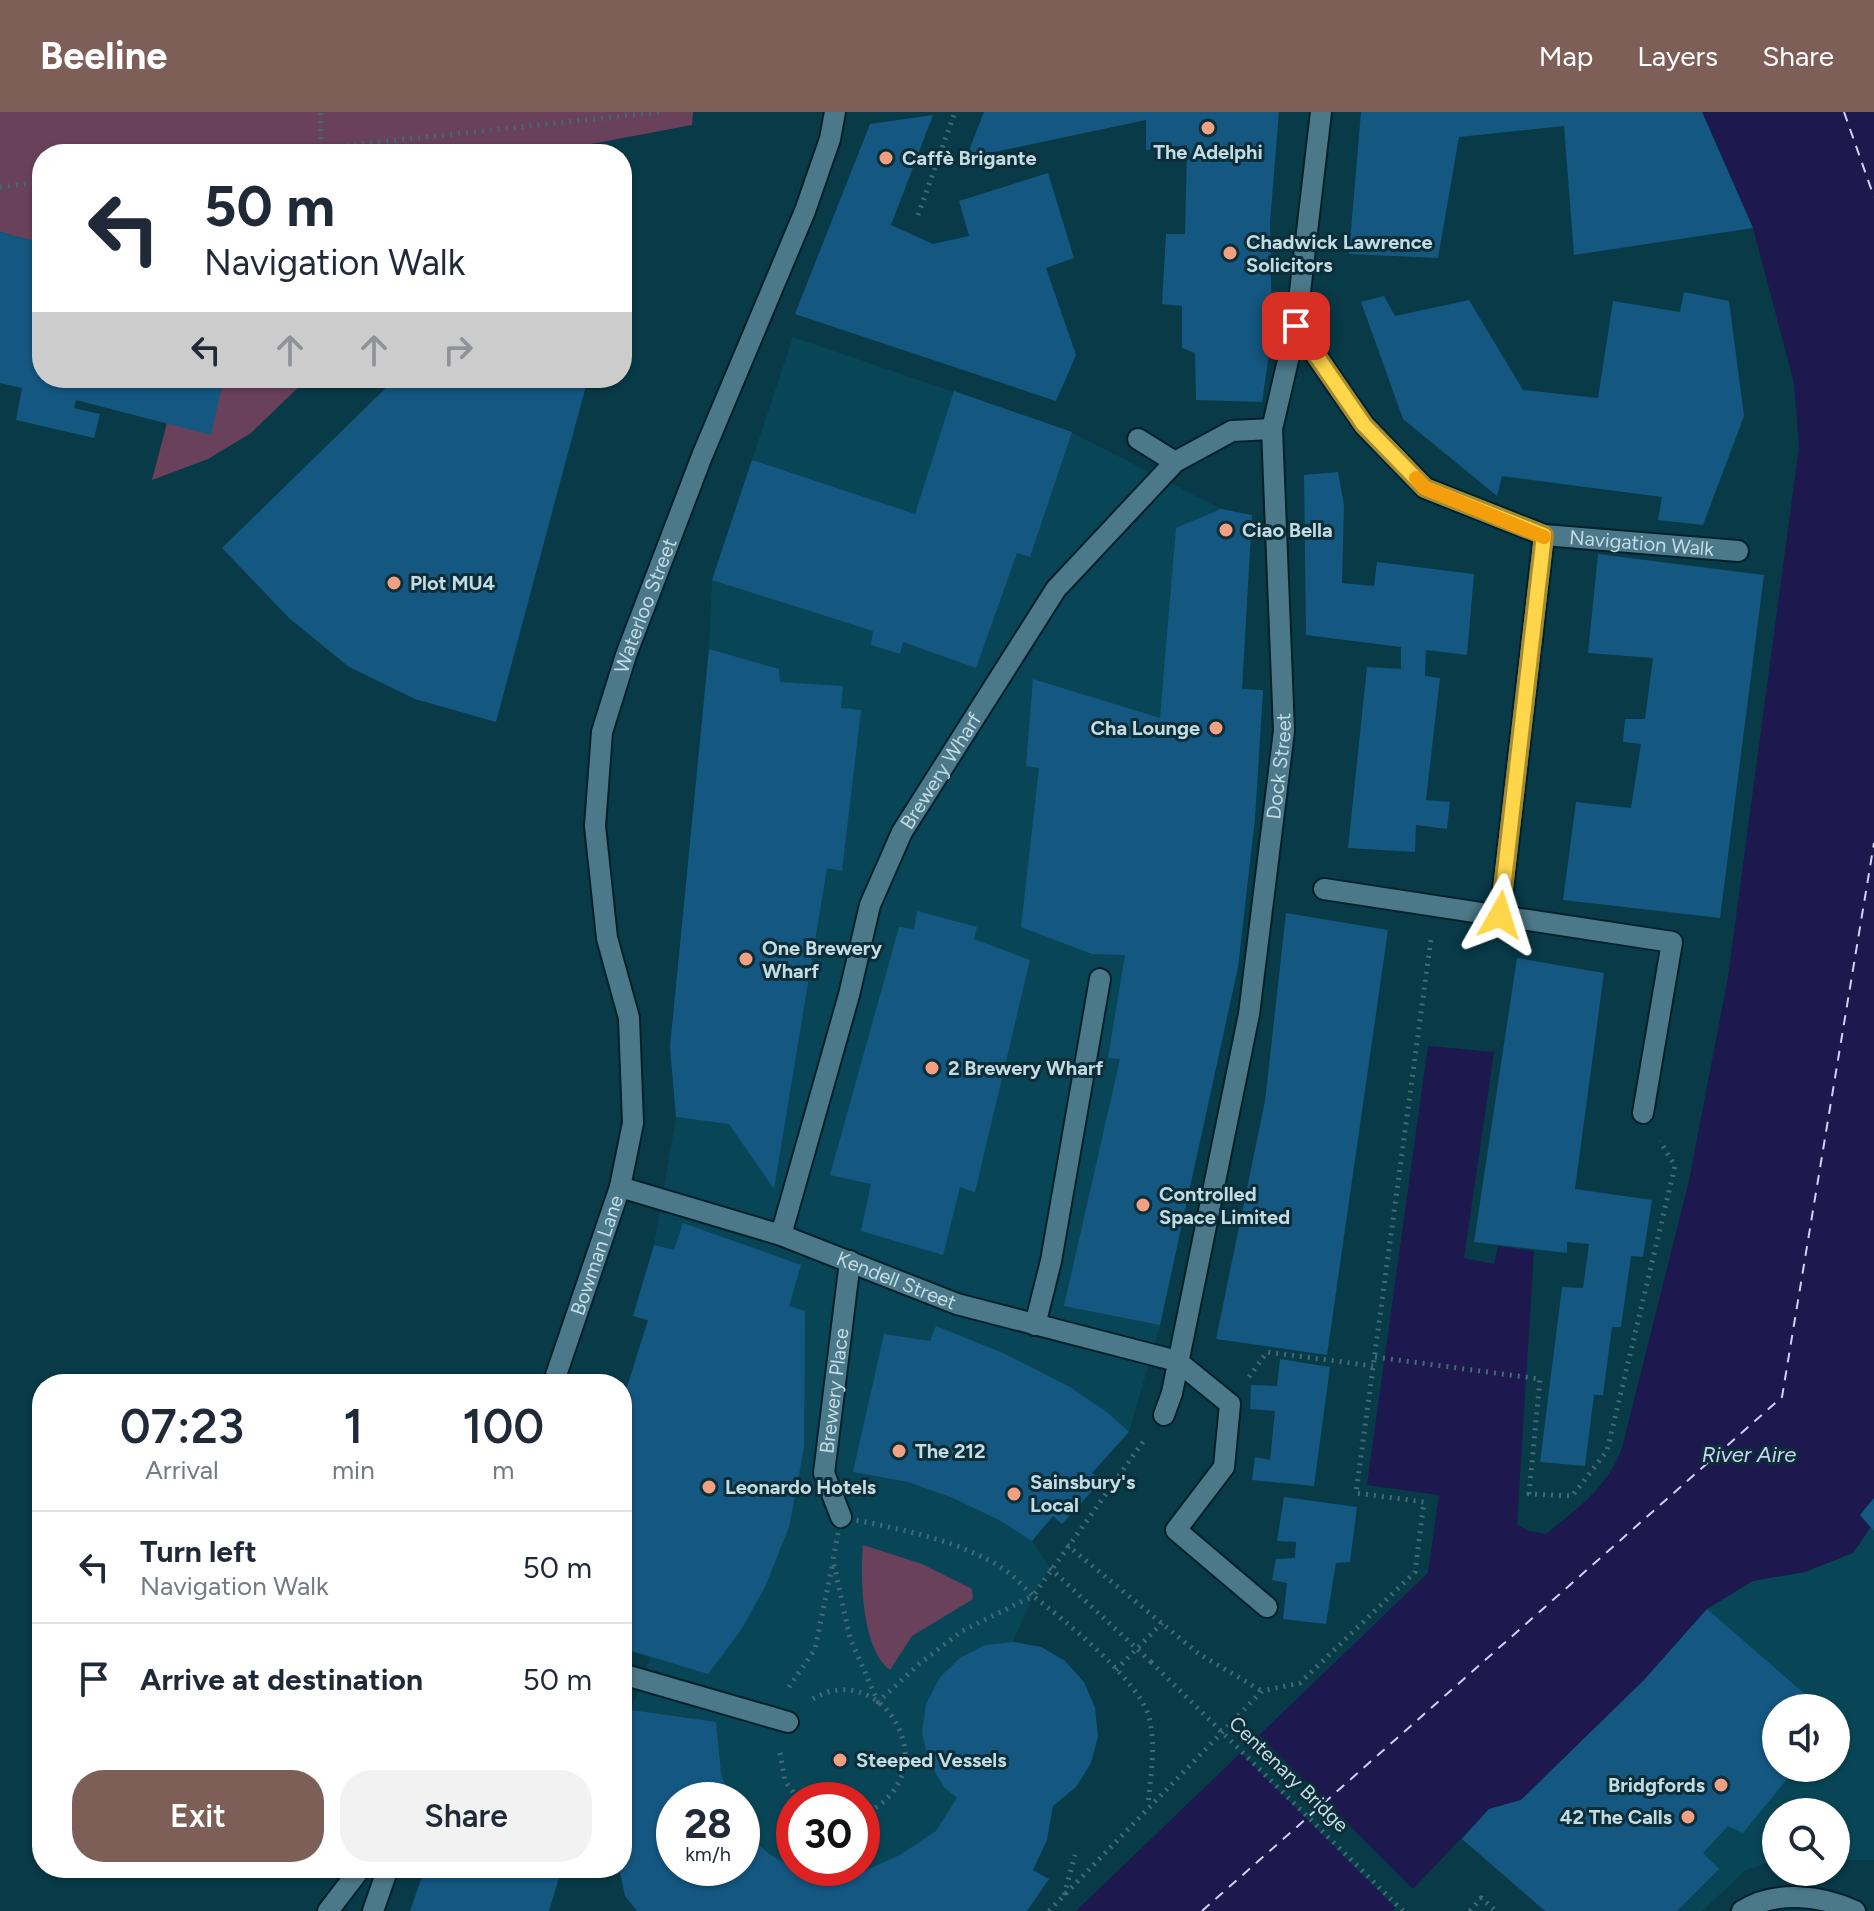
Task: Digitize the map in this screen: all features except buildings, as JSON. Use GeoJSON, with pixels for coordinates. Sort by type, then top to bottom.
{"type":"FeatureCollection","features":[{"type":"Feature","properties":{"kind":"street","name":"Waterloo Street"},"geometry":{"type":"LineString","coordinates":[[633,1123],[634,1066],[629,1018],[607,938],[595,826],[602,732],[626,655],[702,456],[805,211],[830,139],[835,112]]}},
{"type":"Feature","properties":{"kind":"street","name":"Dock Street"},"geometry":{"type":"LineString","coordinates":[[1164,1415],[1249,1014],[1284,731],[1272,429],[1296,326],[1321,112]]}},
{"type":"Feature","properties":{"kind":"street","name":"Navigation Walk"},"geometry":{"type":"LineString","coordinates":[[1296,326],[1364,425],[1425,488],[1544,535],[1738,551]]}},
{"type":"Feature","properties":{"kind":"street","name":"Brewery Wharf"},"geometry":{"type":"LineString","coordinates":[[781,1235],[845,1009],[870,905],[902,832],[1056,589],[1175,462],[1232,431],[1272,429]]}},
{"type":"Feature","properties":{"kind":"street"},"geometry":{"type":"LineString","coordinates":[[1138,439],[1175,462]]}},
{"type":"Feature","properties":{"kind":"street","name":"Navigation Walk"},"geometry":{"type":"LineString","coordinates":[[1500,915],[1544,535]]}},
{"type":"Feature","properties":{"kind":"street"},"geometry":{"type":"LineString","coordinates":[[1324,889],[1672,942],[1643,1113]]}},
{"type":"Feature","properties":{"kind":"street"},"geometry":{"type":"LineString","coordinates":[[1035,1325],[1051,1261],[1100,979]]}},
{"type":"Feature","properties":{"kind":"street","name":"Bowman Lane"},"geometry":{"type":"LineString","coordinates":[[556,1374],[620,1187],[633,1123]]}},
{"type":"Feature","properties":{"kind":"street","name":"Kendell Street"},"geometry":{"type":"LineString","coordinates":[[620,1187],[781,1235],[957,1304],[1177,1361]]}},
{"type":"Feature","properties":{"kind":"street","name":"Brewery Place"},"geometry":{"type":"LineString","coordinates":[[841,1517],[824,1473],[850,1261]]}},
{"type":"Feature","properties":{"kind":"street"},"geometry":{"type":"LineString","coordinates":[[1177,1361],[1230,1404],[1224,1467],[1176,1530],[1267,1607]]}},
{"type":"Feature","properties":{"kind":"street"},"geometry":{"type":"LineString","coordinates":[[632,1677],[788,1722]]}},
{"type":"Feature","properties":{"kind":"street"},"geometry":{"type":"LineString","coordinates":[[328,1911],[353,1878]]}},
{"type":"Feature","properties":{"kind":"street"},"geometry":{"type":"LineString","coordinates":[[373,1911],[385,1878]]}},
{"type":"Feature","properties":{"kind":"street"},"geometry":{"type":"LineString","coordinates":[[1742,1911],[1781,1897],[1814,1899],[1855,1911]]}},
{"type":"Feature","properties":{"kind":"path"},"geometry":{"type":"LineString","coordinates":[[321,112],[321,144]]}},
{"type":"Feature","properties":{"kind":"path"},"geometry":{"type":"LineString","coordinates":[[350,144],[660,112]]}},
{"type":"Feature","properties":{"kind":"path"},"geometry":{"type":"LineString","coordinates":[[918,215],[955,112]]}},
{"type":"Feature","properties":{"kind":"path"},"geometry":{"type":"LineString","coordinates":[[0,187],[32,183]]}},
{"type":"Feature","properties":{"kind":"path"},"geometry":{"type":"LineString","coordinates":[[1049,1911],[1148,1805],[1262,1691],[1300,1683],[1415,1572],[1424,1502],[1356,1493],[1436,907]]}},
{"type":"Feature","properties":{"kind":"path"},"geometry":{"type":"LineString","coordinates":[[1375,1357],[1540,1379],[1529,1494],[1572,1496],[1607,1451],[1675,1166],[1643,1113]]}},
{"type":"Feature","properties":{"kind":"path"},"geometry":{"type":"LineString","coordinates":[[1230,1404],[1267,1352],[1373,1366]]}},
{"type":"Feature","properties":{"kind":"path"},"geometry":{"type":"LineString","coordinates":[[878,1702],[962,1631],[1033,1596],[1050,1568],[1164,1415]]}},
{"type":"Feature","properties":{"kind":"path"},"geometry":{"type":"LineString","coordinates":[[733,1707],[777,1704],[815,1649],[841,1517],[896,1529],[958,1548],[1005,1570],[1091,1642],[1148,1713],[1153,1749],[1148,1805]]}},
{"type":"Feature","properties":{"kind":"path"},"geometry":{"type":"LineString","coordinates":[[1067,1545],[1199,1654],[1262,1691]]}},
{"type":"Feature","properties":{"kind":"path"},"geometry":{"type":"LineString","coordinates":[[833,1560],[850,1638],[878,1702],[900,1727],[906,1761],[901,1780],[892,1795],[880,1803]]}},
{"type":"Feature","properties":{"kind":"path","name":"Centenary Bridge"},"geometry":{"type":"LineString","coordinates":[[1050,1568],[1151,1662],[1403,1911]]}},
{"type":"Feature","properties":{"kind":"path"},"geometry":{"type":"LineString","coordinates":[[1116,1670],[1162,1623]]}},
{"type":"Feature","properties":{"kind":"path"},"geometry":{"type":"LineString","coordinates":[[859,1693],[878,1702]]}},
{"type":"Feature","properties":{"kind":"path"},"geometry":{"type":"LineString","coordinates":[[1063,1896],[1075,1855]]}},
{"type":"Feature","properties":{"kind":"path"},"geometry":{"type":"LineString","coordinates":[[1470,1911],[1481,1898],[1496,1911]]}},
{"type":"Feature","properties":{"kind":"shaded area"},"geometry":{"type":"Polygon","coordinates":[[[0,112],[693,112],[692,125],[591,144],[32,144],[32,240],[0,232],[0,112]]]}},
{"type":"Feature","properties":{"kind":"shaded area"},"geometry":{"type":"Polygon","coordinates":[[[793,337],[1071,432],[1221,509],[1252,515],[1242,689],[1263,690],[1255,818],[1238,967],[1160,1325],[1129,1432],[1092,1472],[1101,1481],[1062,1524],[1053,1516],[1032,1541],[1050,1568],[1033,1596],[1013,1641],[1041,1647],[1065,1661],[1084,1682],[1095,1708],[1098,1736],[1091,1763],[1076,1787],[1053,1806],[1033,1870],[1049,1879],[1027,1911],[637,1911],[625,1878],[632,1878],[632,1707],[650,1658],[632,1652],[631,1374],[648,1321],[633,1316],[654,1245],[676,1117],[670,1047],[709,649],[712,580],[793,337]]]}},
{"type":"Feature","properties":{"kind":"shaded area"},"geometry":{"type":"Polygon","coordinates":[[[214,388],[298,388],[251,433],[208,459],[152,480],[167,423],[214,388]]]}},
{"type":"Feature","properties":{"kind":"shaded area"},"geometry":{"type":"Polygon","coordinates":[[[1874,1498],[1874,1860],[1850,1860],[1850,1798],[1762,1798],[1762,1865],[1746,1870],[1702,1911],[1546,1911],[1462,1839],[1489,1809],[1521,1800],[1644,1680],[1707,1609],[1753,1580],[1805,1572],[1874,1498]]]}},
{"type":"Feature","properties":{"kind":"shaded area"},"geometry":{"type":"Polygon","coordinates":[[[863,1545],[922,1564],[972,1589],[973,1599],[912,1636],[890,1670],[881,1660],[868,1630],[863,1594],[863,1545]]]}},
{"type":"Feature","properties":{"kind":"water","name":"River Aire"},"geometry":{"type":"Polygon","coordinates":[[[1702,112],[1874,112],[1874,1498],[1860,1515],[1871,1527],[1853,1553],[1805,1572],[1753,1581],[1707,1609],[1644,1680],[1521,1800],[1489,1809],[1392,1911],[1076,1911],[1428,1573],[1439,1495],[1367,1485],[1428,1046],[1494,1052],[1464,1258],[1494,1264],[1498,1246],[1534,1251],[1517,1524],[1528,1531],[1546,1534],[1600,1486],[1622,1448],[1689,1181],[1728,977],[1799,447],[1794,383],[1753,228],[1702,112]]]}},
{"type":"Feature","properties":{"kind":"pier"},"geometry":{"type":"Polygon","coordinates":[[[1257,1733],[1416,1892],[1398,1910],[1239,1751],[1257,1733]]]}},
{"type":"Feature","properties":{"kind":"ferry route"},"geometry":{"type":"LineString","coordinates":[[1844,112],[1874,197]]}},
{"type":"Feature","properties":{"kind":"ferry route"},"geometry":{"type":"LineString","coordinates":[[1202,1911],[1782,1397],[1874,843]]}},
{"type":"Feature","properties":{"kind":"slow traffic"},"geometry":{"type":"LineString","coordinates":[[1416,478],[1425,488],[1544,537]]}},
{"type":"Feature","properties":{"kind":"place","name":"The Adelphi"},"geometry":{"type":"Point","coordinates":[1208,128]}},
{"type":"Feature","properties":{"kind":"place","name":"Caffè Brigante"},"geometry":{"type":"Point","coordinates":[886,158]}},
{"type":"Feature","properties":{"kind":"place","name":"Chadwick Lawrence Solicitors"},"geometry":{"type":"Point","coordinates":[1230,253]}},
{"type":"Feature","properties":{"kind":"place","name":"Ciao Bella"},"geometry":{"type":"Point","coordinates":[1226,530]}},
{"type":"Feature","properties":{"kind":"place","name":"Plot MU4"},"geometry":{"type":"Point","coordinates":[394,583]}},
{"type":"Feature","properties":{"kind":"place","name":"Cha Lounge"},"geometry":{"type":"Point","coordinates":[1216,728]}},
{"type":"Feature","properties":{"kind":"place","name":"One Brewery Wharf"},"geometry":{"type":"Point","coordinates":[746,959]}},
{"type":"Feature","properties":{"kind":"place","name":"2 Brewery Wharf"},"geometry":{"type":"Point","coordinates":[932,1068]}},
{"type":"Feature","properties":{"kind":"place","name":"Controlled Space Limited"},"geometry":{"type":"Point","coordinates":[1143,1205]}},
{"type":"Feature","properties":{"kind":"place","name":"The 212"},"geometry":{"type":"Point","coordinates":[899,1451]}},
{"type":"Feature","properties":{"kind":"place","name":"Leonardo Hotels"},"geometry":{"type":"Point","coordinates":[709,1487]}},
{"type":"Feature","properties":{"kind":"place","name":"Sainsbury's Local"},"geometry":{"type":"Point","coordinates":[1014,1494]}},
{"type":"Feature","properties":{"kind":"place","name":"Steeped Vessels"},"geometry":{"type":"Point","coordinates":[840,1760]}},
{"type":"Feature","properties":{"kind":"place","name":"Bridgfords"},"geometry":{"type":"Point","coordinates":[1721,1785]}},
{"type":"Feature","properties":{"kind":"place","name":"42 The Calls"},"geometry":{"type":"Point","coordinates":[1688,1817]}},
{"type":"Feature","properties":{"kind":"route"},"geometry":{"type":"LineString","coordinates":[[1296,326],[1364,425],[1425,488],[1544,535],[1500,915]]}}]}
